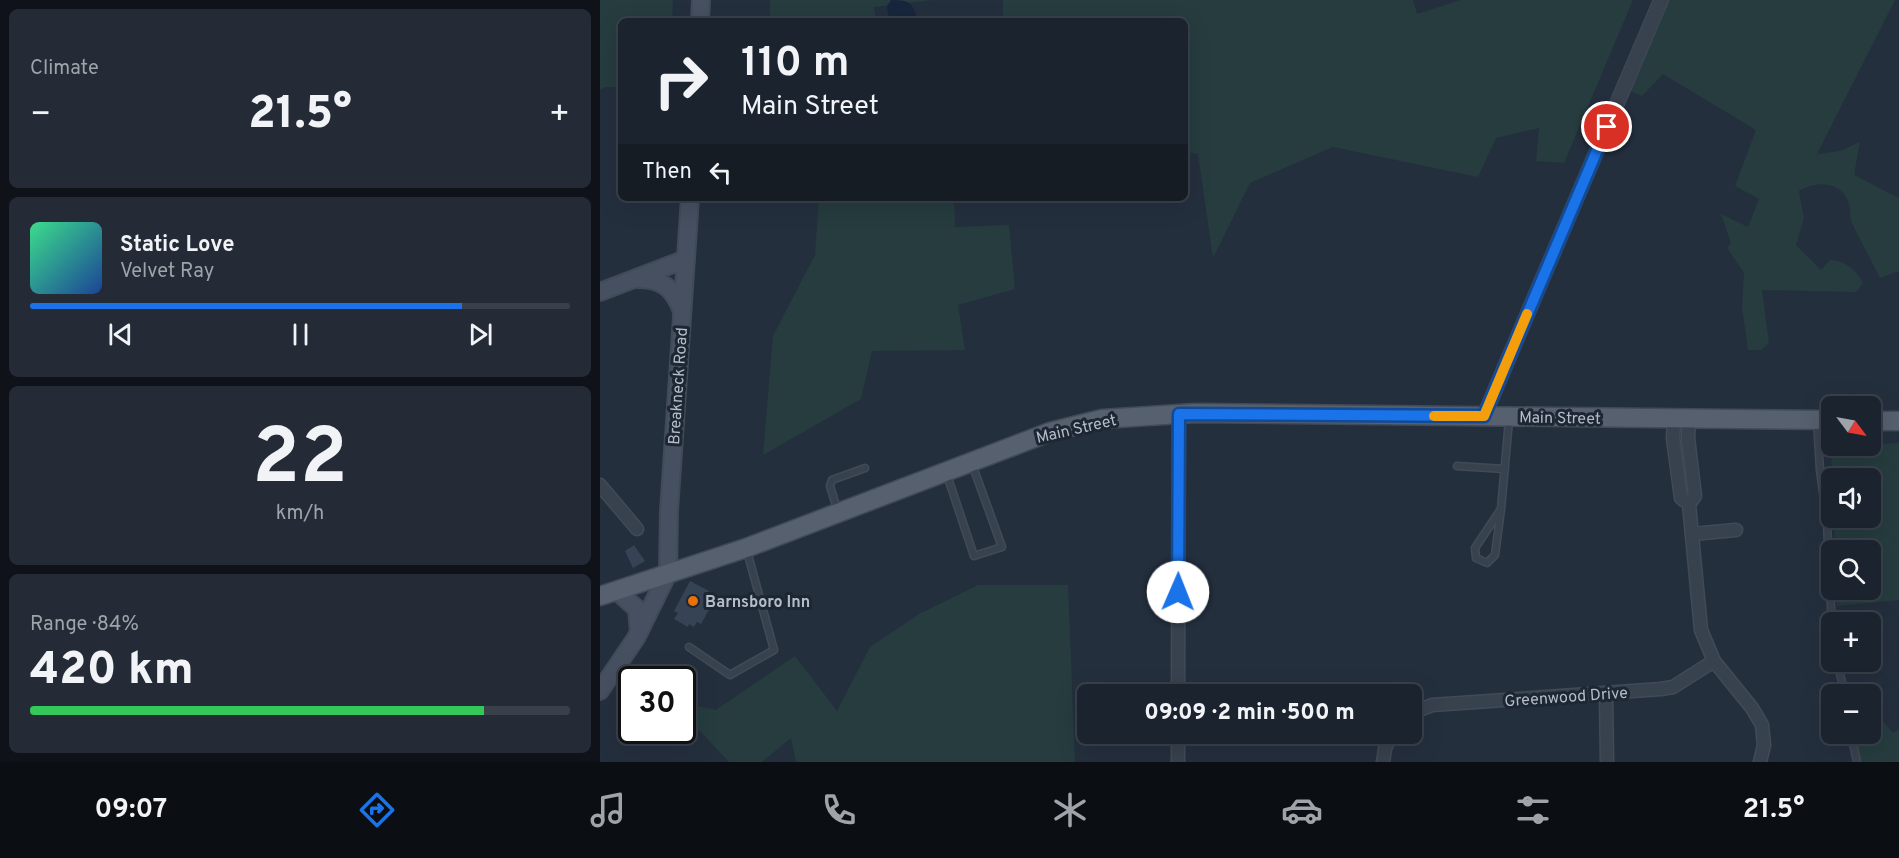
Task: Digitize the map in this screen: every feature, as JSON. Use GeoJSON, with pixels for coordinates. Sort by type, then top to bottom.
{"type":"FeatureCollection","features":[{"type":"Feature","properties":{"kind":"main road"},"geometry":{"type":"LineString","coordinates":[[700,18],[701,0]]}},
{"type":"Feature","properties":{"kind":"main road","name":"Breakneck Road"},"geometry":{"type":"LineString","coordinates":[[668,573],[669,511],[690,201]]}},
{"type":"Feature","properties":{"kind":"main road"},"geometry":{"type":"LineString","coordinates":[[600,291],[686,259]]}},
{"type":"Feature","properties":{"kind":"main road"},"geometry":{"type":"LineString","coordinates":[[633,279],[661,282],[676,297],[682,311]]}},
{"type":"Feature","properties":{"kind":"main road","name":"Main Street"},"geometry":{"type":"LineString","coordinates":[[608,593],[746,548],[1027,440],[1080,423],[1122,417],[1179,414],[1821,420]]}},
{"type":"Feature","properties":{"kind":"main road"},"geometry":{"type":"LineString","coordinates":[[1881,421],[1899,421]]}},
{"type":"Feature","properties":{"kind":"main road"},"geometry":{"type":"LineString","coordinates":[[601,688],[639,632],[668,573]]}},
{"type":"Feature","properties":{"kind":"main road"},"geometry":{"type":"LineString","coordinates":[[608,593],[637,609],[639,632]]}},
{"type":"Feature","properties":{"kind":"street"},"geometry":{"type":"LineString","coordinates":[[1484,416],[1661,0]]}},
{"type":"Feature","properties":{"kind":"street"},"geometry":{"type":"LineString","coordinates":[[1178,684],[1179,414]]}},
{"type":"Feature","properties":{"kind":"street"},"geometry":{"type":"LineString","coordinates":[[1681,420],[1673,438],[1681,498],[1689,504],[1701,630],[1714,662],[1752,708],[1762,725],[1764,745],[1760,762]]}},
{"type":"Feature","properties":{"kind":"street"},"geometry":{"type":"LineString","coordinates":[[600,485],[637,530]]}},
{"type":"Feature","properties":{"kind":"street"},"geometry":{"type":"LineString","coordinates":[[1692,534],[1736,530]]}},
{"type":"Feature","properties":{"kind":"street","name":"Greenwood Drive"},"geometry":{"type":"LineString","coordinates":[[1422,709],[1432,705],[1606,694],[1672,687],[1714,662]]}},
{"type":"Feature","properties":{"kind":"street"},"geometry":{"type":"LineString","coordinates":[[1606,694],[1607,762]]}},
{"type":"Feature","properties":{"kind":"street"},"geometry":{"type":"LineString","coordinates":[[1178,744],[1178,762]]}},
{"type":"Feature","properties":{"kind":"street"},"geometry":{"type":"LineString","coordinates":[[1383,762],[1386,744]]}},
{"type":"Feature","properties":{"kind":"lane"},"geometry":{"type":"LineString","coordinates":[[1502,509],[1476,548],[1476,558],[1487,563],[1495,555],[1502,509],[1509,416]]}},
{"type":"Feature","properties":{"kind":"lane"},"geometry":{"type":"LineString","coordinates":[[1821,456],[1820,470],[1827,523],[1831,612]]}},
{"type":"Feature","properties":{"kind":"lane"},"geometry":{"type":"LineString","coordinates":[[945,471],[975,556],[1002,547],[971,461]]}},
{"type":"Feature","properties":{"kind":"lane"},"geometry":{"type":"LineString","coordinates":[[1456,466],[1505,469]]}},
{"type":"Feature","properties":{"kind":"lane"},"geometry":{"type":"LineString","coordinates":[[838,512],[830,486],[832,480],[865,468]]}},
{"type":"Feature","properties":{"kind":"lane"},"geometry":{"type":"LineString","coordinates":[[689,647],[730,675],[774,650],[746,548]]}},
{"type":"Feature","properties":{"kind":"lane"},"geometry":{"type":"LineString","coordinates":[[1853,744],[1857,762]]}},
{"type":"Feature","properties":{"kind":"green space"},"geometry":{"type":"Polygon","coordinates":[[[600,0],[673,0],[672,18],[618,18],[618,87],[604,87],[600,90],[600,0]]]}},
{"type":"Feature","properties":{"kind":"green space"},"geometry":{"type":"Polygon","coordinates":[[[770,0],[932,0],[874,7],[876,18],[770,18],[770,0]]]}},
{"type":"Feature","properties":{"kind":"green space"},"geometry":{"type":"Polygon","coordinates":[[[1003,0],[1413,0],[1417,14],[1461,0],[1633,0],[1564,163],[1536,161],[1539,128],[1496,138],[1478,177],[1333,147],[1250,183],[1213,258],[1198,154],[1188,152],[1188,18],[1003,18],[1003,0]]]}},
{"type":"Feature","properties":{"kind":"green space"},"geometry":{"type":"Polygon","coordinates":[[[1669,0],[1895,0],[1817,154],[1840,151],[1860,142],[1854,175],[1899,198],[1899,271],[1880,278],[1852,223],[1849,204],[1841,191],[1821,184],[1799,191],[1804,218],[1796,245],[1821,270],[1830,260],[1835,260],[1853,270],[1863,283],[1856,292],[1762,290],[1769,343],[1761,350],[1748,350],[1742,307],[1744,273],[1727,248],[1731,243],[1721,214],[1748,227],[1759,199],[1735,186],[1756,130],[1663,74],[1642,96],[1630,91],[1669,0]]]}},
{"type":"Feature","properties":{"kind":"green space"},"geometry":{"type":"Polygon","coordinates":[[[819,201],[954,201],[955,227],[1009,225],[1015,289],[958,305],[965,350],[872,351],[861,399],[763,455],[773,336],[815,255],[819,201]]]}},
{"type":"Feature","properties":{"kind":"green space"},"geometry":{"type":"Polygon","coordinates":[[[1899,443],[1899,600],[1837,606],[1837,600],[1881,600],[1881,540],[1835,540],[1834,528],[1881,528],[1881,468],[1832,468],[1831,456],[1881,456],[1881,444],[1899,443]]]}},
{"type":"Feature","properties":{"kind":"green space"},"geometry":{"type":"Polygon","coordinates":[[[978,585],[1068,585],[1075,762],[796,762],[791,738],[762,762],[729,762],[696,729],[696,706],[716,710],[795,656],[837,711],[870,647],[919,614],[978,585]]]}},
{"type":"Feature","properties":{"kind":"green space"},"geometry":{"type":"Polygon","coordinates":[[[1881,719],[1893,733],[1899,729],[1899,762],[1860,762],[1857,744],[1881,744],[1881,719]]]}},
{"type":"Feature","properties":{"kind":"water"},"geometry":{"type":"Polygon","coordinates":[[[891,0],[904,1],[914,10],[915,18],[889,18],[887,6],[891,0]]]}},
{"type":"Feature","properties":{"kind":"building"},"geometry":{"type":"Polygon","coordinates":[[[634,545],[645,561],[633,568],[625,551],[634,545]]]}},
{"type":"Feature","properties":{"kind":"building","name":"Barnsboro Inn"},"geometry":{"type":"Polygon","coordinates":[[[690,581],[709,591],[705,605],[710,608],[701,624],[697,622],[694,627],[689,624],[688,627],[674,619],[678,613],[674,611],[690,581]]]}},
{"type":"Feature","properties":{"kind":"slow traffic"},"geometry":{"type":"LineString","coordinates":[[1434,416],[1484,416],[1527,314]]}},
{"type":"Feature","properties":{"kind":"place","name":"Barnsboro Inn"},"geometry":{"type":"Point","coordinates":[693,601]}},
{"type":"Feature","properties":{"kind":"route"},"geometry":{"type":"LineString","coordinates":[[1178,592],[1179,414],[1484,416],[1607,127]]}}]}
